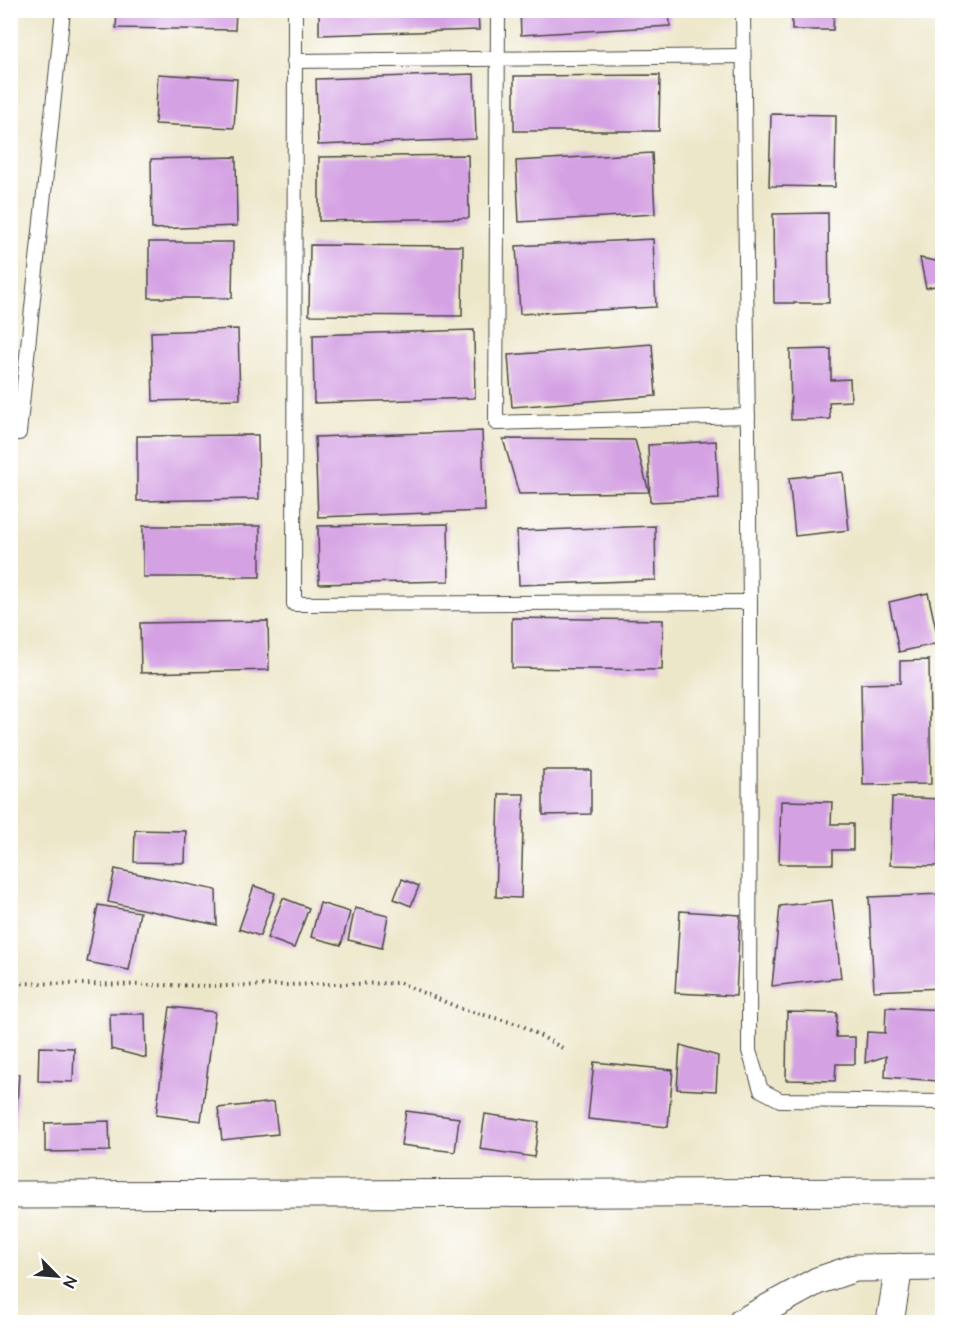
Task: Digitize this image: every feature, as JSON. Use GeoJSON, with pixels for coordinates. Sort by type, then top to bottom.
{"type":"FeatureCollection","features":[{"type":"Feature","properties":{"kind":"street"},"geometry":{"type":"LineString","coordinates":[[10,1195],[942,1192]]}},
{"type":"Feature","properties":{"kind":"street"},"geometry":{"type":"LineString","coordinates":[[742,1323],[817,1281],[855,1268],[942,1267]]}},
{"type":"Feature","properties":{"kind":"street"},"geometry":{"type":"LineString","coordinates":[[890,1323],[899,1268]]}},
{"type":"Feature","properties":{"kind":"lane"},"geometry":{"type":"LineString","coordinates":[[10,434],[19,433],[63,10]]}},
{"type":"Feature","properties":{"kind":"lane"},"geometry":{"type":"LineString","coordinates":[[295,10],[294,604],[750,602]]}},
{"type":"Feature","properties":{"kind":"lane"},"geometry":{"type":"LineString","coordinates":[[498,10],[496,423],[748,416]]}},
{"type":"Feature","properties":{"kind":"lane"},"geometry":{"type":"LineString","coordinates":[[743,10],[750,602],[749,1051],[760,1090],[780,1100],[942,1102]]}},
{"type":"Feature","properties":{"kind":"lane"},"geometry":{"type":"LineString","coordinates":[[294,61],[743,56]]}},
{"type":"Feature","properties":{"kind":"path"},"geometry":{"type":"LineString","coordinates":[[10,983],[221,986],[400,983],[462,1008],[521,1025],[566,1050]]}},
{"type":"Feature","properties":{"kind":"building"},"geometry":{"type":"Polygon","coordinates":[[[117,10],[236,10],[235,30],[116,28],[117,10]]]}},
{"type":"Feature","properties":{"kind":"building"},"geometry":{"type":"Polygon","coordinates":[[[319,10],[478,10],[479,30],[319,35],[319,10]]]}},
{"type":"Feature","properties":{"kind":"building"},"geometry":{"type":"Polygon","coordinates":[[[520,10],[669,10],[670,26],[521,35],[520,10]]]}},
{"type":"Feature","properties":{"kind":"building"},"geometry":{"type":"Polygon","coordinates":[[[792,10],[834,10],[833,30],[792,30],[792,10]]]}},
{"type":"Feature","properties":{"kind":"building"},"geometry":{"type":"Polygon","coordinates":[[[158,74],[237,79],[234,128],[155,124],[158,74]]]}},
{"type":"Feature","properties":{"kind":"building"},"geometry":{"type":"Polygon","coordinates":[[[474,74],[476,139],[318,145],[316,79],[474,74]]]}},
{"type":"Feature","properties":{"kind":"building"},"geometry":{"type":"Polygon","coordinates":[[[660,75],[659,131],[514,131],[514,76],[660,75]]]}},
{"type":"Feature","properties":{"kind":"building"},"geometry":{"type":"Polygon","coordinates":[[[771,114],[836,115],[835,187],[769,186],[771,114]]]}},
{"type":"Feature","properties":{"kind":"building"},"geometry":{"type":"Polygon","coordinates":[[[652,153],[655,214],[519,222],[516,161],[652,153]]]}},
{"type":"Feature","properties":{"kind":"building"},"geometry":{"type":"Polygon","coordinates":[[[468,155],[469,218],[319,221],[319,157],[468,155]]]}},
{"type":"Feature","properties":{"kind":"building"},"geometry":{"type":"Polygon","coordinates":[[[236,157],[237,226],[152,229],[151,159],[236,157]]]}},
{"type":"Feature","properties":{"kind":"building"},"geometry":{"type":"Polygon","coordinates":[[[828,213],[829,303],[774,303],[773,214],[828,213]]]}},
{"type":"Feature","properties":{"kind":"building"},"geometry":{"type":"Polygon","coordinates":[[[941,232],[941,298],[939,285],[926,288],[920,258],[936,261],[941,232]]]}},
{"type":"Feature","properties":{"kind":"building"},"geometry":{"type":"Polygon","coordinates":[[[653,239],[656,307],[520,314],[516,246],[653,239]]]}},
{"type":"Feature","properties":{"kind":"building"},"geometry":{"type":"Polygon","coordinates":[[[149,242],[233,242],[232,298],[149,298],[149,242]]]}},
{"type":"Feature","properties":{"kind":"building"},"geometry":{"type":"Polygon","coordinates":[[[310,245],[463,246],[462,316],[309,315],[310,245]]]}},
{"type":"Feature","properties":{"kind":"building"},"geometry":{"type":"Polygon","coordinates":[[[238,329],[240,399],[153,401],[151,332],[238,329]]]}},
{"type":"Feature","properties":{"kind":"building"},"geometry":{"type":"Polygon","coordinates":[[[474,330],[475,398],[314,403],[313,335],[474,330]]]}},
{"type":"Feature","properties":{"kind":"building"},"geometry":{"type":"Polygon","coordinates":[[[652,344],[656,396],[512,407],[508,355],[652,344]]]}},
{"type":"Feature","properties":{"kind":"building"},"geometry":{"type":"Polygon","coordinates":[[[831,349],[831,380],[850,379],[851,401],[829,402],[830,419],[791,420],[790,350],[831,349]]]}},
{"type":"Feature","properties":{"kind":"building"},"geometry":{"type":"Polygon","coordinates":[[[482,431],[485,511],[318,517],[315,437],[482,431]]]}},
{"type":"Feature","properties":{"kind":"building"},"geometry":{"type":"Polygon","coordinates":[[[258,435],[259,499],[137,501],[137,436],[258,435]]]}},
{"type":"Feature","properties":{"kind":"building"},"geometry":{"type":"Polygon","coordinates":[[[503,439],[635,440],[649,492],[519,494],[503,439]]]}},
{"type":"Feature","properties":{"kind":"building"},"geometry":{"type":"Polygon","coordinates":[[[716,441],[719,499],[650,502],[648,445],[716,441]]]}},
{"type":"Feature","properties":{"kind":"building"},"geometry":{"type":"Polygon","coordinates":[[[843,472],[849,530],[795,536],[789,478],[843,472]]]}},
{"type":"Feature","properties":{"kind":"building"},"geometry":{"type":"Polygon","coordinates":[[[448,524],[449,581],[319,584],[318,526],[448,524]]]}},
{"type":"Feature","properties":{"kind":"building"},"geometry":{"type":"Polygon","coordinates":[[[143,526],[260,526],[260,577],[143,577],[143,526]]]}},
{"type":"Feature","properties":{"kind":"building"},"geometry":{"type":"Polygon","coordinates":[[[655,526],[656,580],[519,585],[517,531],[655,526]]]}},
{"type":"Feature","properties":{"kind":"building"},"geometry":{"type":"Polygon","coordinates":[[[928,593],[939,643],[899,652],[889,602],[928,593]]]}},
{"type":"Feature","properties":{"kind":"building"},"geometry":{"type":"Polygon","coordinates":[[[512,618],[663,620],[662,670],[512,668],[512,618]]]}},
{"type":"Feature","properties":{"kind":"building"},"geometry":{"type":"Polygon","coordinates":[[[268,621],[269,670],[141,673],[140,623],[268,621]]]}},
{"type":"Feature","properties":{"kind":"building"},"geometry":{"type":"Polygon","coordinates":[[[929,660],[931,784],[863,785],[861,684],[900,683],[900,661],[929,660]]]}},
{"type":"Feature","properties":{"kind":"building"},"geometry":{"type":"Polygon","coordinates":[[[543,770],[591,770],[591,814],[543,815],[543,770]]]}},
{"type":"Feature","properties":{"kind":"building"},"geometry":{"type":"Polygon","coordinates":[[[499,794],[524,794],[521,898],[496,897],[499,794]]]}},
{"type":"Feature","properties":{"kind":"building"},"geometry":{"type":"Polygon","coordinates":[[[892,797],[940,799],[938,866],[890,865],[892,797]]]}},
{"type":"Feature","properties":{"kind":"building"},"geometry":{"type":"Polygon","coordinates":[[[781,801],[832,802],[831,824],[853,824],[853,850],[833,850],[833,864],[779,864],[781,801]]]}},
{"type":"Feature","properties":{"kind":"building"},"geometry":{"type":"Polygon","coordinates":[[[135,830],[186,831],[185,863],[134,862],[135,830]]]}},
{"type":"Feature","properties":{"kind":"building"},"geometry":{"type":"Polygon","coordinates":[[[115,869],[216,890],[217,925],[108,902],[115,869]]]}},
{"type":"Feature","properties":{"kind":"building"},"geometry":{"type":"Polygon","coordinates":[[[402,879],[419,886],[411,906],[394,899],[402,879]]]}},
{"type":"Feature","properties":{"kind":"building"},"geometry":{"type":"Polygon","coordinates":[[[254,886],[275,893],[260,936],[239,929],[254,886]]]}},
{"type":"Feature","properties":{"kind":"building"},"geometry":{"type":"Polygon","coordinates":[[[942,894],[942,988],[874,991],[869,897],[942,894]]]}},
{"type":"Feature","properties":{"kind":"building"},"geometry":{"type":"Polygon","coordinates":[[[283,898],[309,908],[294,948],[267,938],[283,898]]]}},
{"type":"Feature","properties":{"kind":"building"},"geometry":{"type":"Polygon","coordinates":[[[832,900],[841,978],[772,986],[780,906],[832,900]]]}},
{"type":"Feature","properties":{"kind":"building"},"geometry":{"type":"Polygon","coordinates":[[[320,903],[350,912],[341,945],[311,937],[320,903]]]}},
{"type":"Feature","properties":{"kind":"building"},"geometry":{"type":"Polygon","coordinates":[[[98,905],[140,912],[129,970],[87,962],[98,905]]]}},
{"type":"Feature","properties":{"kind":"building"},"geometry":{"type":"Polygon","coordinates":[[[355,908],[388,916],[382,948],[348,940],[355,908]]]}},
{"type":"Feature","properties":{"kind":"building"},"geometry":{"type":"Polygon","coordinates":[[[680,911],[740,915],[736,996],[675,993],[680,911]]]}},
{"type":"Feature","properties":{"kind":"building"},"geometry":{"type":"Polygon","coordinates":[[[170,1007],[215,1012],[201,1121],[156,1115],[170,1007]]]}},
{"type":"Feature","properties":{"kind":"building"},"geometry":{"type":"Polygon","coordinates":[[[886,1007],[942,1010],[938,1081],[885,1077],[886,1056],[865,1063],[867,1032],[885,1033],[886,1007]]]}},
{"type":"Feature","properties":{"kind":"building"},"geometry":{"type":"Polygon","coordinates":[[[787,1012],[837,1013],[836,1037],[855,1037],[855,1064],[836,1064],[835,1081],[786,1080],[787,1012]]]}},
{"type":"Feature","properties":{"kind":"building"},"geometry":{"type":"Polygon","coordinates":[[[110,1014],[145,1014],[146,1058],[111,1049],[110,1014]]]}},
{"type":"Feature","properties":{"kind":"building"},"geometry":{"type":"Polygon","coordinates":[[[680,1045],[718,1056],[716,1091],[677,1089],[680,1045]]]}},
{"type":"Feature","properties":{"kind":"building"},"geometry":{"type":"Polygon","coordinates":[[[39,1047],[74,1048],[73,1082],[38,1081],[39,1047]]]}},
{"type":"Feature","properties":{"kind":"building"},"geometry":{"type":"Polygon","coordinates":[[[594,1062],[673,1070],[668,1127],[588,1119],[594,1062]]]}},
{"type":"Feature","properties":{"kind":"building"},"geometry":{"type":"Polygon","coordinates":[[[10,1073],[19,1074],[15,1131],[10,1131],[10,1073]]]}},
{"type":"Feature","properties":{"kind":"building"},"geometry":{"type":"Polygon","coordinates":[[[274,1102],[278,1134],[222,1140],[218,1108],[274,1102]]]}},
{"type":"Feature","properties":{"kind":"building"},"geometry":{"type":"Polygon","coordinates":[[[406,1111],[459,1118],[455,1152],[401,1145],[406,1111]]]}},
{"type":"Feature","properties":{"kind":"building"},"geometry":{"type":"Polygon","coordinates":[[[485,1114],[539,1122],[534,1157],[480,1149],[485,1114]]]}},
{"type":"Feature","properties":{"kind":"building"},"geometry":{"type":"Polygon","coordinates":[[[109,1121],[110,1151],[45,1152],[45,1123],[109,1121]]]}}]}
